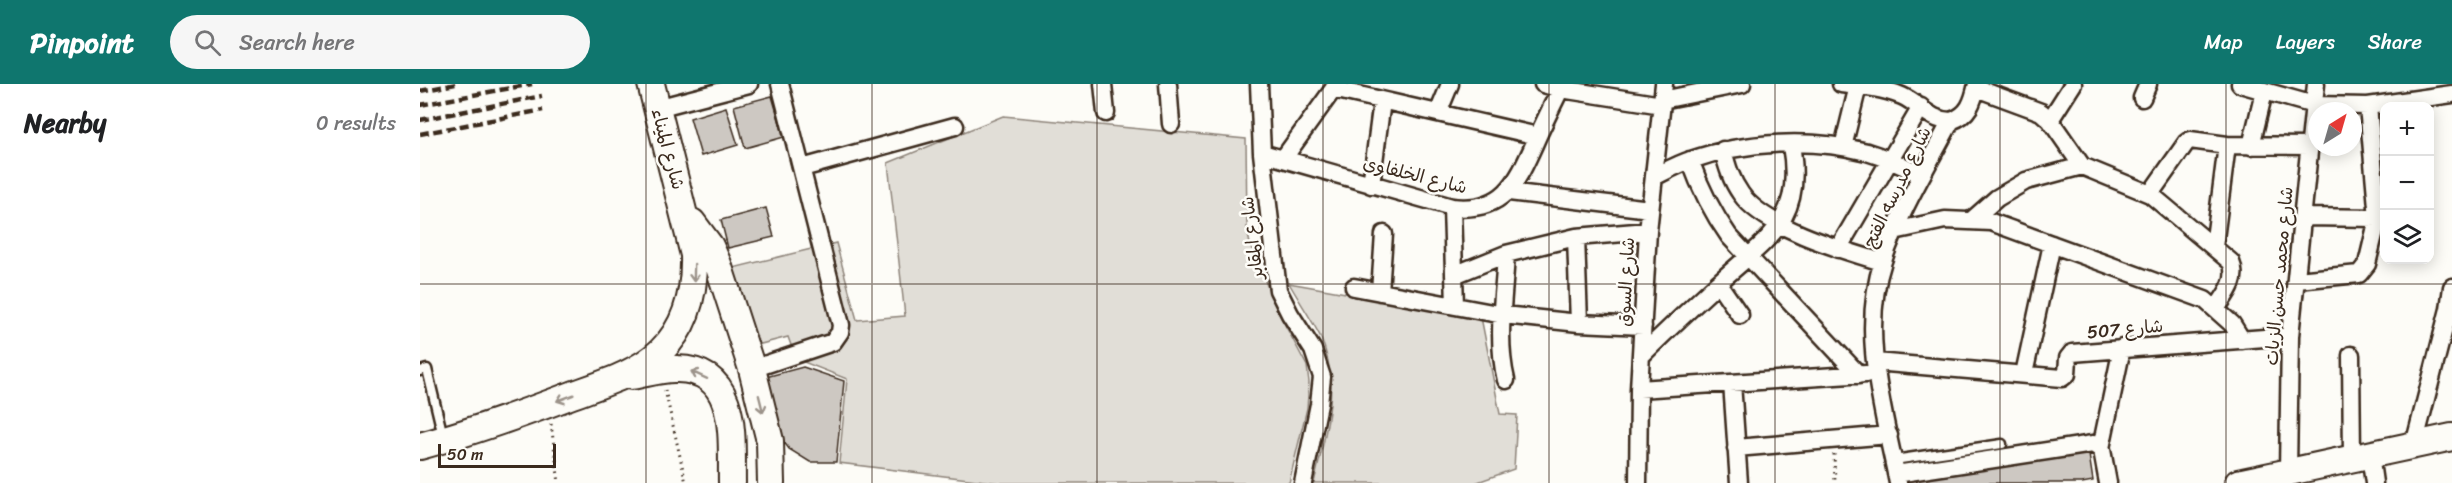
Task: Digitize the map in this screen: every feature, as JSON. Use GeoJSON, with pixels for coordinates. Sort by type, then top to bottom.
{"type":"FeatureCollection","features":[{"type":"Feature","properties":{"kind":"main road","name":"شارع الميناء"},"geometry":{"type":"LineString","coordinates":[[617,378],[641,367],[662,351],[678,330],[689,306],[695,281],[694,255],[686,215],[651,84]]}},
{"type":"Feature","properties":{"kind":"main road"},"geometry":{"type":"LineString","coordinates":[[686,215],[710,246],[718,264],[752,369],[770,441],[771,483]]}},
{"type":"Feature","properties":{"kind":"main road"},"geometry":{"type":"LineString","coordinates":[[432,442],[549,404],[617,378],[677,369],[696,372],[713,383],[725,399],[731,418],[732,483]]}},
{"type":"Feature","properties":{"kind":"main road"},"geometry":{"type":"LineString","coordinates":[[2250,482],[2288,472],[2325,474],[2361,457],[2452,437]]}},
{"type":"Feature","properties":{"kind":"street"},"geometry":{"type":"LineString","coordinates":[[657,108],[749,84]]}},
{"type":"Feature","properties":{"kind":"street"},"geometry":{"type":"LineString","coordinates":[[752,369],[833,342],[840,332],[841,319],[780,84]]}},
{"type":"Feature","properties":{"kind":"street"},"geometry":{"type":"LineString","coordinates":[[1103,84],[1106,113]]}},
{"type":"Feature","properties":{"kind":"street"},"geometry":{"type":"LineString","coordinates":[[1168,84],[1171,124]]}},
{"type":"Feature","properties":{"kind":"street","name":"شارع المقابر"},"geometry":{"type":"LineString","coordinates":[[1259,84],[1262,153],[1278,290],[1313,350],[1322,377],[1319,404],[1303,483]]}},
{"type":"Feature","properties":{"kind":"street"},"geometry":{"type":"LineString","coordinates":[[1438,113],[1450,84]]}},
{"type":"Feature","properties":{"kind":"street"},"geometry":{"type":"LineString","coordinates":[[1543,84],[1662,96],[1731,85]]}},
{"type":"Feature","properties":{"kind":"street"},"geometry":{"type":"LineString","coordinates":[[2050,120],[2073,84]]}},
{"type":"Feature","properties":{"kind":"street"},"geometry":{"type":"LineString","coordinates":[[2240,84],[2308,103]]}},
{"type":"Feature","properties":{"kind":"street","name":"شارع محمد حسن الزيات"},"geometry":{"type":"LineString","coordinates":[[2314,102],[2316,84]]}},
{"type":"Feature","properties":{"kind":"street"},"geometry":{"type":"LineString","coordinates":[[1843,147],[1850,85],[1889,88],[1921,107],[1934,118],[1951,121]]}},
{"type":"Feature","properties":{"kind":"street"},"geometry":{"type":"LineString","coordinates":[[1977,86],[2030,106],[2050,120],[2082,166],[2150,194],[2231,262],[2234,270],[2231,286],[2216,309]]}},
{"type":"Feature","properties":{"kind":"street","name":"شارع مدرسه الفتح"},"geometry":{"type":"LineString","coordinates":[[1896,472],[1876,368],[1874,321],[1876,291],[1882,262],[1894,231],[1951,121],[1968,111],[1977,86]]}},
{"type":"Feature","properties":{"kind":"street"},"geometry":{"type":"LineString","coordinates":[[1282,159],[1335,87],[1382,101],[1538,136]]}},
{"type":"Feature","properties":{"kind":"street"},"geometry":{"type":"LineString","coordinates":[[1562,87],[1522,171],[1509,192],[1650,209]]}},
{"type":"Feature","properties":{"kind":"street"},"geometry":{"type":"LineString","coordinates":[[2251,146],[2264,92]]}},
{"type":"Feature","properties":{"kind":"street"},"geometry":{"type":"LineString","coordinates":[[2362,106],[2452,94]]}},
{"type":"Feature","properties":{"kind":"street","name":"شارع السوق"},"geometry":{"type":"LineString","coordinates":[[1638,483],[1648,231],[1662,96]]}},
{"type":"Feature","properties":{"kind":"street"},"geometry":{"type":"LineString","coordinates":[[1371,184],[1382,101]]}},
{"type":"Feature","properties":{"kind":"street"},"geometry":{"type":"LineString","coordinates":[[2297,280],[2363,272],[2367,264],[2378,218],[2368,106]]}},
{"type":"Feature","properties":{"kind":"street"},"geometry":{"type":"LineString","coordinates":[[1838,249],[1921,107]]}},
{"type":"Feature","properties":{"kind":"street"},"geometry":{"type":"LineString","coordinates":[[802,168],[955,126]]}},
{"type":"Feature","properties":{"kind":"street"},"geometry":{"type":"LineString","coordinates":[[2150,194],[2186,142],[2195,140],[2228,145],[2308,146]]}},
{"type":"Feature","properties":{"kind":"street"},"geometry":{"type":"LineString","coordinates":[[1654,177],[1690,160],[1723,150],[1757,145],[1843,147],[1892,160],[1922,175]]}},
{"type":"Feature","properties":{"kind":"street"},"geometry":{"type":"LineString","coordinates":[[1642,355],[1718,283],[1748,258],[1780,224],[1789,206],[1794,187],[1795,166],[1791,145]]}},
{"type":"Feature","properties":{"kind":"street"},"geometry":{"type":"LineString","coordinates":[[2214,247],[2228,145]]}},
{"type":"Feature","properties":{"kind":"street"},"geometry":{"type":"LineString","coordinates":[[1723,150],[1729,174],[1742,195],[1759,212],[1780,224],[1838,249],[1882,262]]}},
{"type":"Feature","properties":{"kind":"street","name":"شارع الخلفاوى"},"geometry":{"type":"LineString","coordinates":[[1262,153],[1452,207],[1467,209],[1482,207],[1509,192]]}},
{"type":"Feature","properties":{"kind":"street","name":"شارع محمد حسن الزيات"},"geometry":{"type":"LineString","coordinates":[[2288,472],[2290,336],[2309,156]]}},
{"type":"Feature","properties":{"kind":"street"},"geometry":{"type":"LineString","coordinates":[[1690,160],[1713,213],[1748,258],[1859,375]]}},
{"type":"Feature","properties":{"kind":"street"},"geometry":{"type":"LineString","coordinates":[[1972,220],[1998,198],[2026,182],[2082,166]]}},
{"type":"Feature","properties":{"kind":"street"},"geometry":{"type":"LineString","coordinates":[[1452,207],[1455,306]]}},
{"type":"Feature","properties":{"kind":"street"},"geometry":{"type":"LineString","coordinates":[[2303,217],[2378,218]]}},
{"type":"Feature","properties":{"kind":"street"},"geometry":{"type":"LineString","coordinates":[[1894,231],[1945,220],[1991,222],[2205,300],[2232,324],[2242,340]]}},
{"type":"Feature","properties":{"kind":"street"},"geometry":{"type":"LineString","coordinates":[[1454,275],[1506,254],[1576,237],[1648,231]]}},
{"type":"Feature","properties":{"kind":"street"},"geometry":{"type":"LineString","coordinates":[[1380,292],[1384,234]]}},
{"type":"Feature","properties":{"kind":"street"},"geometry":{"type":"LineString","coordinates":[[1576,237],[1579,323]]}},
{"type":"Feature","properties":{"kind":"street"},"geometry":{"type":"LineString","coordinates":[[2024,374],[2052,244]]}},
{"type":"Feature","properties":{"kind":"street"},"geometry":{"type":"LineString","coordinates":[[1506,254],[1500,337],[1501,359],[1506,380]]}},
{"type":"Feature","properties":{"kind":"street"},"geometry":{"type":"LineString","coordinates":[[1718,283],[1740,315]]}},
{"type":"Feature","properties":{"kind":"street"},"geometry":{"type":"LineString","coordinates":[[1354,287],[1503,315],[1579,323],[1643,326]]}},
{"type":"Feature","properties":{"kind":"street"},"geometry":{"type":"LineString","coordinates":[[2414,445],[2449,309],[2452,287]]}},
{"type":"Feature","properties":{"kind":"street","name":"شارع 507"},"geometry":{"type":"LineString","coordinates":[[1640,389],[1859,375],[1876,368],[2024,374],[2064,378],[2067,374],[2068,358],[2073,353],[2290,336]]}},
{"type":"Feature","properties":{"kind":"street"},"geometry":{"type":"LineString","coordinates":[[2108,483],[2101,448],[2122,348]]}},
{"type":"Feature","properties":{"kind":"street"},"geometry":{"type":"LineString","coordinates":[[2351,355],[2361,457],[2374,483]]}},
{"type":"Feature","properties":{"kind":"street"},"geometry":{"type":"LineString","coordinates":[[1732,383],[1739,483]]}},
{"type":"Feature","properties":{"kind":"street"},"geometry":{"type":"LineString","coordinates":[[1737,448],[1888,435]]}},
{"type":"Feature","properties":{"kind":"street"},"geometry":{"type":"LineString","coordinates":[[1896,472],[2086,444],[2101,448]]}},
{"type":"Feature","properties":{"kind":"lane"},"geometry":{"type":"LineString","coordinates":[[420,371],[427,369],[432,442]]}},
{"type":"Feature","properties":{"kind":"lane"},"geometry":{"type":"LineString","coordinates":[[1896,472],[2002,444]]}},
{"type":"Feature","properties":{"kind":"path"},"geometry":{"type":"LineString","coordinates":[[660,371],[686,483]]}},
{"type":"Feature","properties":{"kind":"path"},"geometry":{"type":"LineString","coordinates":[[549,404],[559,483]]}},
{"type":"Feature","properties":{"kind":"path"},"geometry":{"type":"LineString","coordinates":[[1833,440],[1835,483]]}},
{"type":"Feature","properties":{"kind":"shaded area"},"geometry":{"type":"Polygon","coordinates":[[[1003,116],[1246,139],[1247,229],[1250,244],[1277,310],[1307,366],[1309,382],[1307,408],[1289,483],[1001,483],[839,463],[847,379],[796,359],[788,337],[757,345],[733,268],[836,243],[857,320],[905,316],[888,163],[1003,116]]]}},
{"type":"Feature","properties":{"kind":"shaded area"},"geometry":{"type":"Polygon","coordinates":[[[1289,283],[1481,317],[1500,414],[1517,415],[1514,469],[1475,483],[1314,483],[1327,428],[1331,391],[1330,373],[1327,354],[1320,336],[1289,283]]]}},
{"type":"Feature","properties":{"kind":"building"},"geometry":{"type":"Polygon","coordinates":[[[772,96],[784,137],[745,148],[734,106],[772,96]]]}},
{"type":"Feature","properties":{"kind":"building"},"geometry":{"type":"Polygon","coordinates":[[[726,107],[738,145],[701,156],[690,118],[726,107]]]}},
{"type":"Feature","properties":{"kind":"building"},"geometry":{"type":"Polygon","coordinates":[[[766,208],[774,237],[728,248],[721,220],[766,208]]]}},
{"type":"Feature","properties":{"kind":"building"},"geometry":{"type":"Polygon","coordinates":[[[803,367],[844,381],[836,462],[810,462],[789,449],[781,438],[762,378],[803,367]]]}},
{"type":"Feature","properties":{"kind":"building"},"geometry":{"type":"Polygon","coordinates":[[[2088,448],[2093,481],[2082,483],[1917,483],[1916,477],[2088,448]]]}},
{"type":"Feature","properties":{"kind":"railway"},"geometry":{"type":"LineString","coordinates":[[420,91],[456,84]]}},
{"type":"Feature","properties":{"kind":"railway"},"geometry":{"type":"LineString","coordinates":[[420,105],[532,84]]}},
{"type":"Feature","properties":{"kind":"railway"},"geometry":{"type":"LineString","coordinates":[[420,120],[542,96]]}},
{"type":"Feature","properties":{"kind":"railway"},"geometry":{"type":"LineString","coordinates":[[420,134],[543,110]]}}]}
